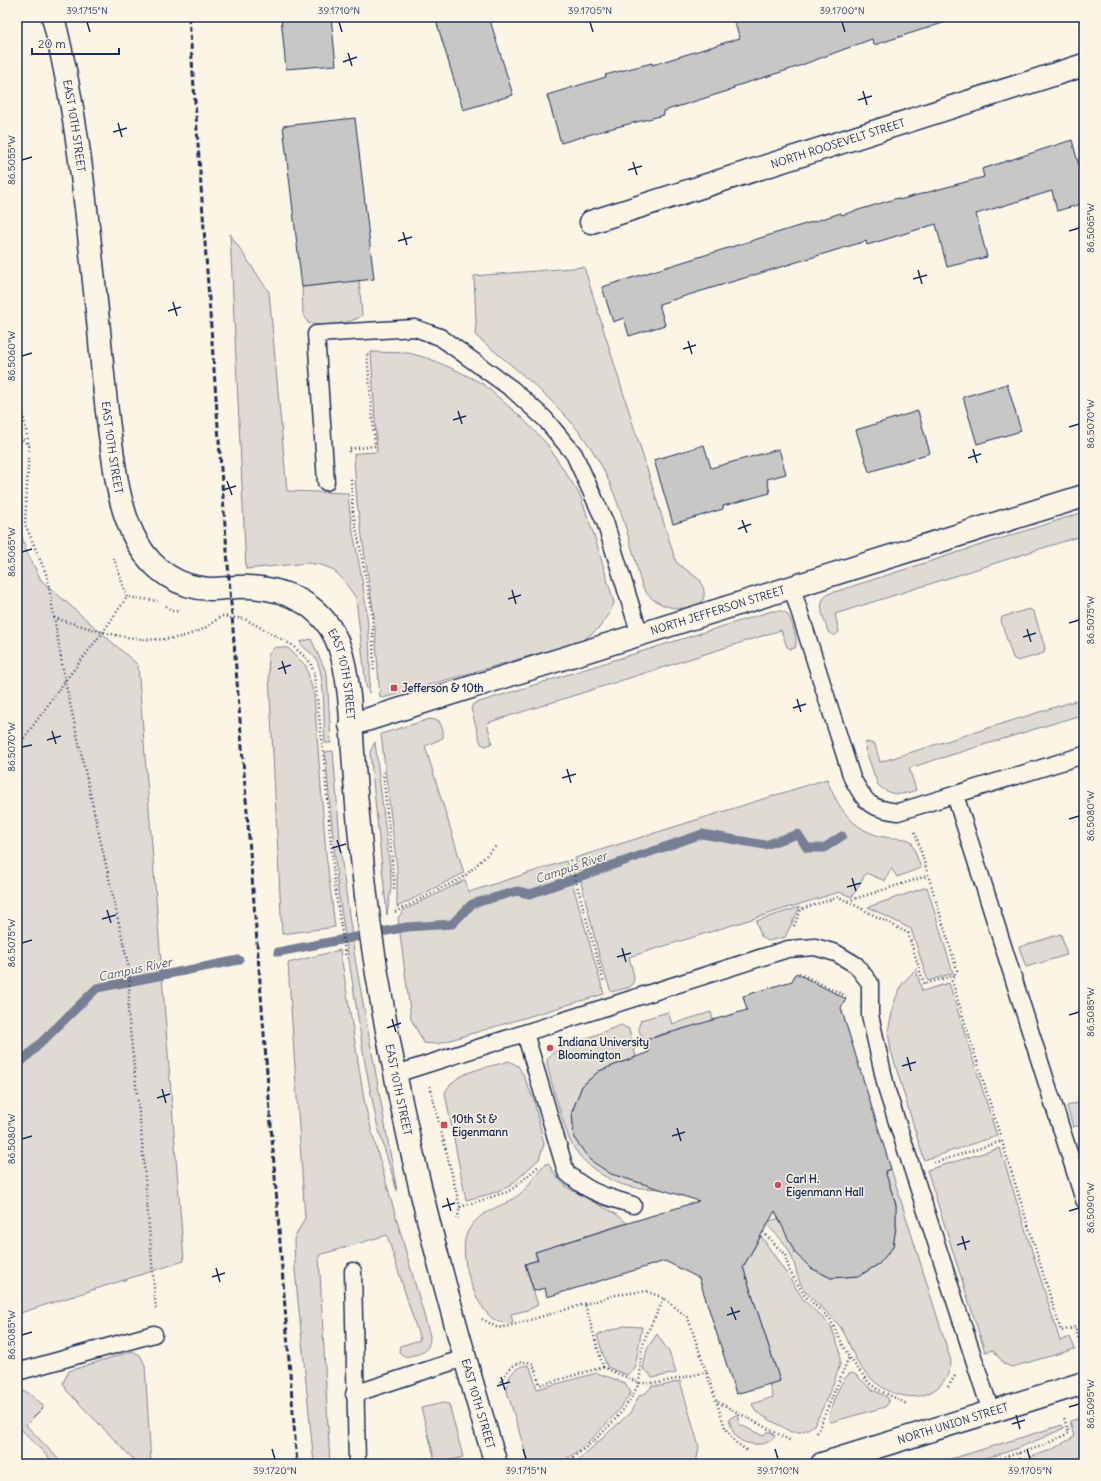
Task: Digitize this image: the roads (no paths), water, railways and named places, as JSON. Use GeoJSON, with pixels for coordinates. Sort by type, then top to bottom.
{"type":"FeatureCollection","features":[{"type":"Feature","properties":{"kind":"street","name":"EAST 10TH STREET"},"geometry":{"type":"LineString","coordinates":[[53,17],[61,47],[85,188],[116,480],[127,521],[136,541],[147,558],[173,580],[189,586],[208,589],[247,587],[270,589],[290,595],[306,603],[320,613],[339,646],[345,670],[370,927],[396,1074],[426,1217],[464,1358],[496,1464]]}},
{"type":"Feature","properties":{"kind":"street","name":"NORTH ROOSEVELT STREET"},"geometry":{"type":"LineString","coordinates":[[591,222],[1084,65]]}},
{"type":"Feature","properties":{"kind":"street","name":"NORTH JEFFERSON STREET"},"geometry":{"type":"LineString","coordinates":[[350,725],[1084,496]]}},
{"type":"Feature","properties":{"kind":"street","name":"NORTH UNION STREET"},"geometry":{"type":"LineString","coordinates":[[822,1464],[1084,1383]]}},
{"type":"Feature","properties":{"kind":"lane"},"geometry":{"type":"LineString","coordinates":[[326,482],[316,334],[415,328],[440,337],[512,389],[545,419],[574,454],[591,488],[605,522],[640,635]]}},
{"type":"Feature","properties":{"kind":"lane"},"geometry":{"type":"LineString","coordinates":[[792,588],[852,778],[864,799],[878,810],[898,812],[1084,755]]}},
{"type":"Feature","properties":{"kind":"lane"},"geometry":{"type":"LineString","coordinates":[[955,795],[1084,1200]]}},
{"type":"Feature","properties":{"kind":"lane"},"geometry":{"type":"LineString","coordinates":[[396,1074],[784,951],[815,947],[836,953],[856,965],[870,984],[870,1015],[874,1040],[887,1091],[992,1412]]}},
{"type":"Feature","properties":{"kind":"lane"},"geometry":{"type":"LineString","coordinates":[[525,1033],[566,1172],[580,1185],[601,1195],[633,1205]]}},
{"type":"Feature","properties":{"kind":"lane"},"geometry":{"type":"LineString","coordinates":[[353,1271],[354,1394],[357,1464]]}},
{"type":"Feature","properties":{"kind":"lane"},"geometry":{"type":"LineString","coordinates":[[17,1372],[154,1334]]}},
{"type":"Feature","properties":{"kind":"lane"},"geometry":{"type":"LineString","coordinates":[[354,1394],[464,1358]]}},
{"type":"Feature","properties":{"kind":"waterway","name":"Campus River"},"geometry":{"type":"LineString","coordinates":[[278,952],[407,927],[452,924],[472,904],[517,891],[530,894],[702,834],[765,845],[798,834],[807,848],[824,848],[842,836]]}},
{"type":"Feature","properties":{"kind":"waterway","name":"Campus River"},"geometry":{"type":"LineString","coordinates":[[17,1066],[97,988],[239,960]]}},
{"type":"Feature","properties":{"kind":"railway"},"geometry":{"type":"LineString","coordinates":[[189,17],[225,525],[297,1464]]}},
{"type":"Feature","properties":{"kind":"place","name":"Jefferson & 10th"},"geometry":{"type":"Point","coordinates":[394,688]}},
{"type":"Feature","properties":{"kind":"place","name":"Indiana University Bloomington"},"geometry":{"type":"Point","coordinates":[550,1048]}},
{"type":"Feature","properties":{"kind":"place","name":"10th St & Eigenmann"},"geometry":{"type":"Point","coordinates":[444,1125]}},
{"type":"Feature","properties":{"kind":"place","name":"Carl H. Eigenmann Hall"},"geometry":{"type":"Point","coordinates":[778,1185]}}]}
